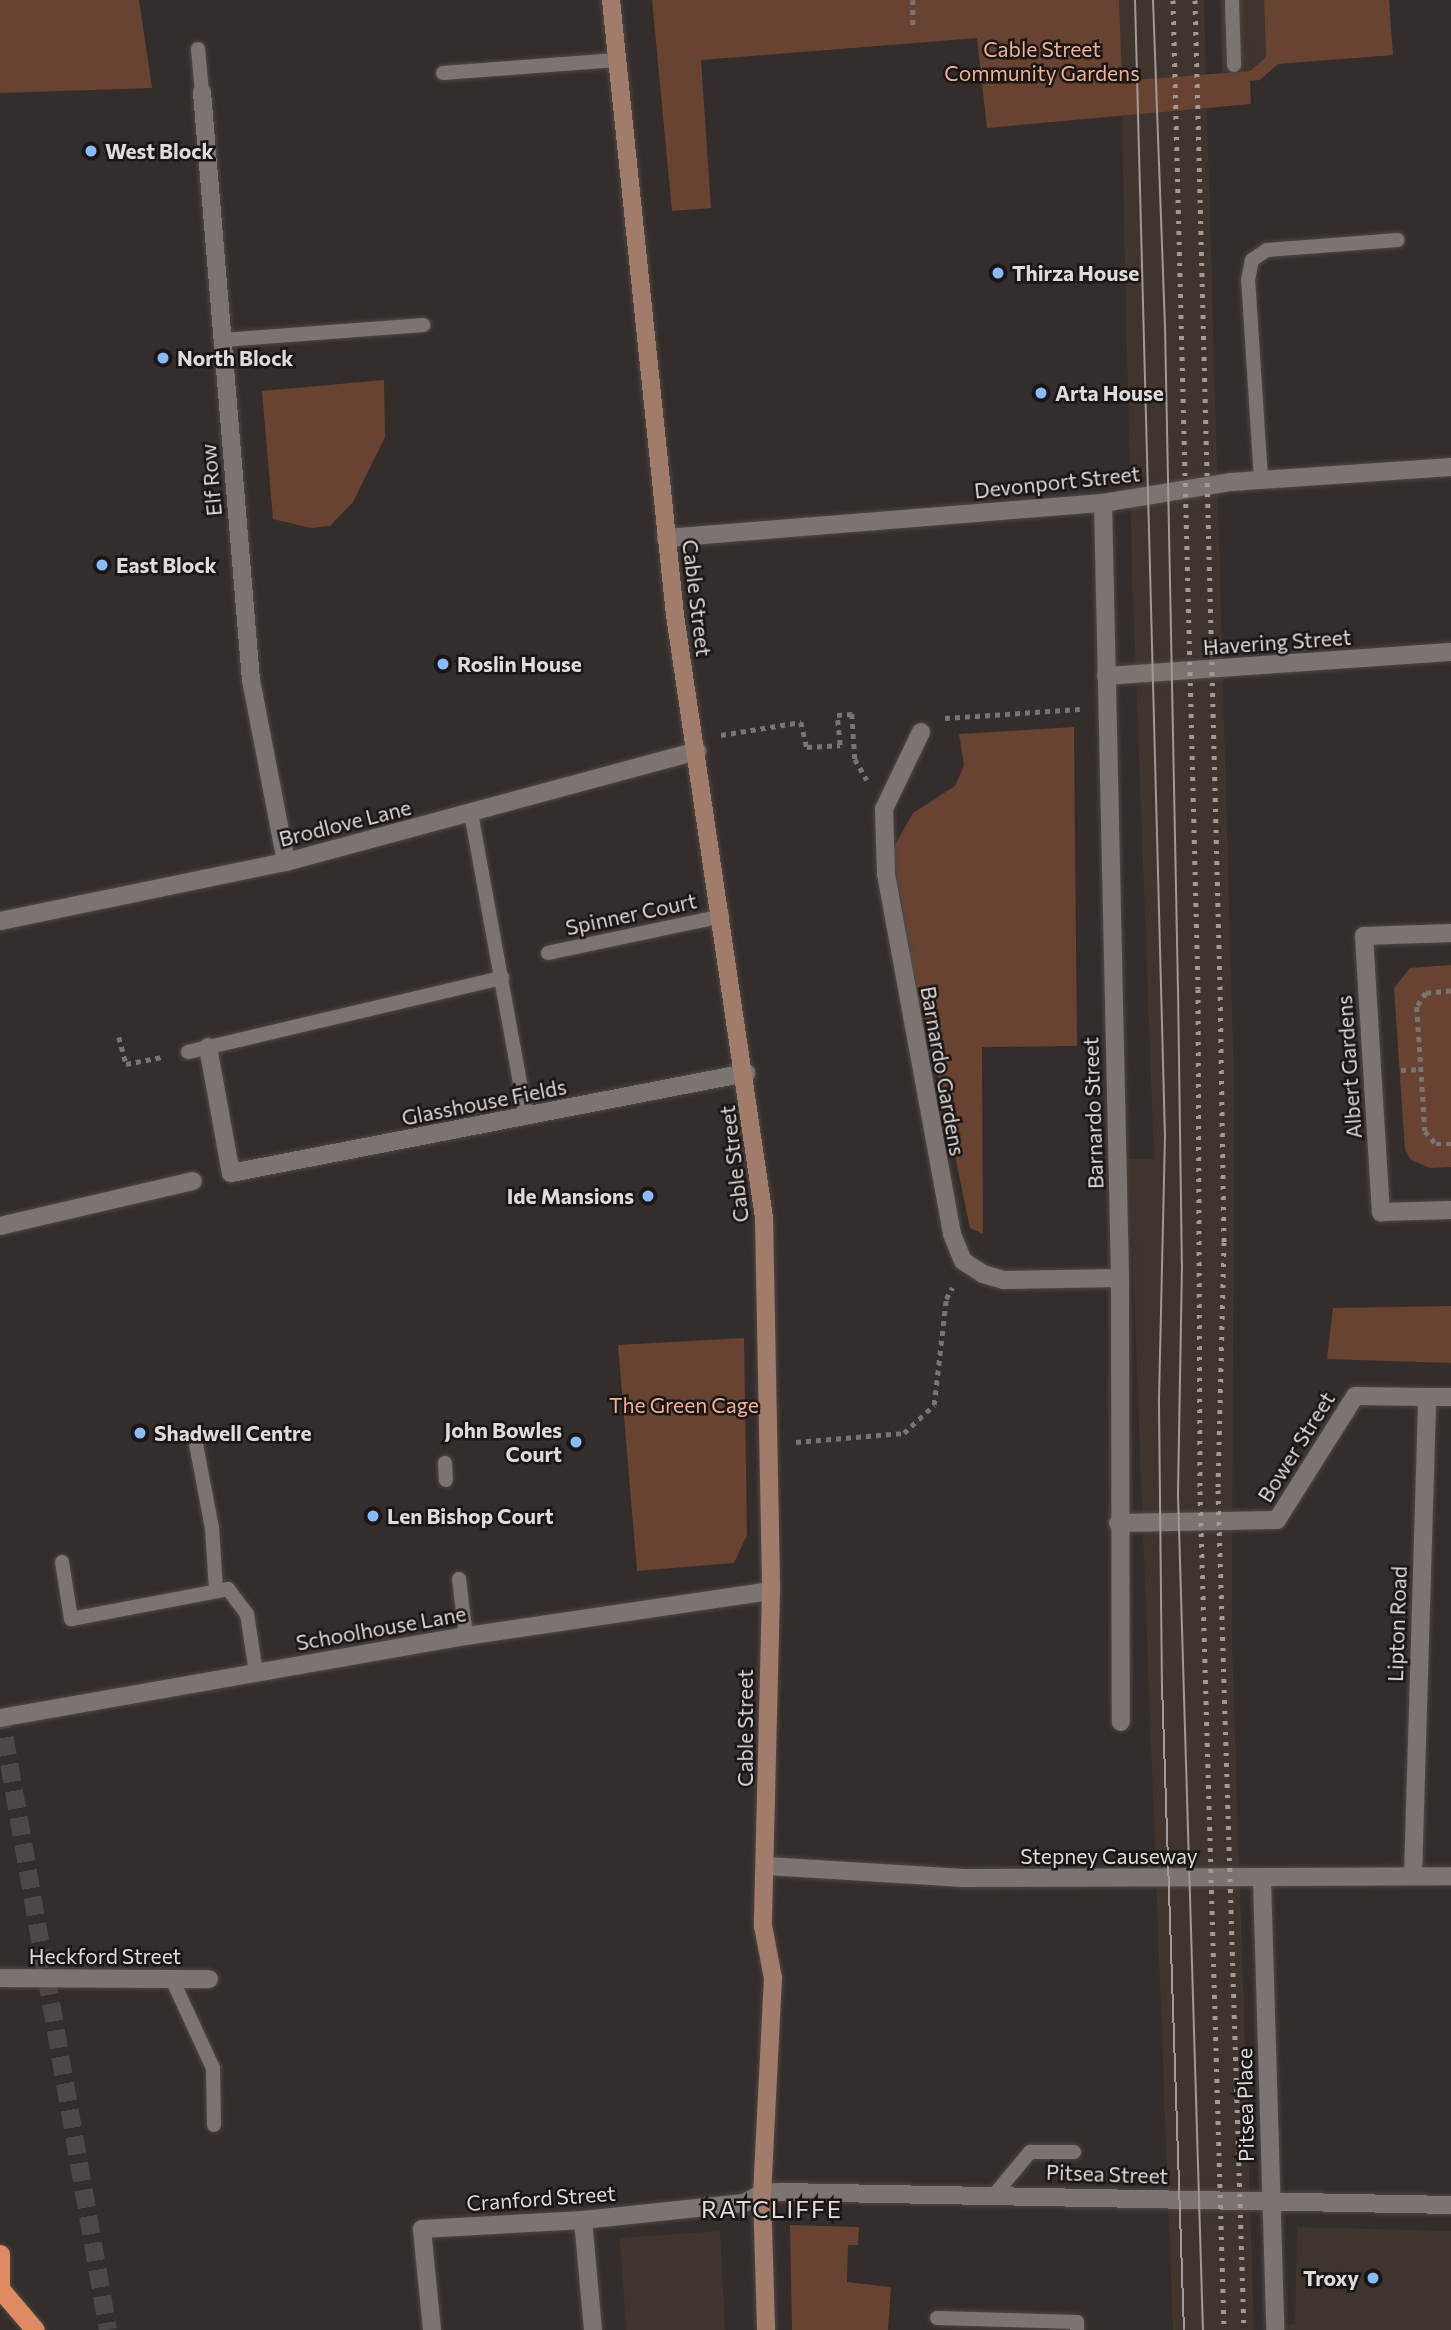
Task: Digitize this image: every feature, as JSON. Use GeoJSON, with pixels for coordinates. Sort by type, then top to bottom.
{"type":"FeatureCollection","features":[{"type":"Feature","properties":{"kind":"highway"},"geometry":{"type":"LineString","coordinates":[[0,2254],[0,2291],[35,2330]]}},
{"type":"Feature","properties":{"kind":"main road","name":"Cable Street"},"geometry":{"type":"LineString","coordinates":[[611,0],[666,538],[746,1073],[764,1218],[771,1591],[767,1866],[763,1926],[774,1978],[762,2193],[766,2330]]}},
{"type":"Feature","properties":{"kind":"street","name":"Elf Row"},"geometry":{"type":"LineString","coordinates":[[202,93],[251,680],[286,862]]}},
{"type":"Feature","properties":{"kind":"street","name":"Devonport Street"},"geometry":{"type":"LineString","coordinates":[[666,538],[1103,503],[1261,479],[1451,467]]}},
{"type":"Feature","properties":{"kind":"street","name":"Barnardo Street"},"geometry":{"type":"LineString","coordinates":[[1103,503],[1105,707],[1120,1278],[1118,1523],[1121,1722]]}},
{"type":"Feature","properties":{"kind":"street","name":"Havering Street"},"geometry":{"type":"LineString","coordinates":[[1106,676],[1451,652]]}},
{"type":"Feature","properties":{"kind":"street","name":"Barnardo Gardens"},"geometry":{"type":"LineString","coordinates":[[921,732],[884,809],[886,874],[935,1160],[952,1234],[963,1261]]}},
{"type":"Feature","properties":{"kind":"street","name":"Brodlove Lane"},"geometry":{"type":"LineString","coordinates":[[0,921],[286,862],[697,751]]}},
{"type":"Feature","properties":{"kind":"street","name":"Albert Gardens"},"geometry":{"type":"LineString","coordinates":[[1451,933],[1364,936],[1381,1212],[1451,1210]]}},
{"type":"Feature","properties":{"kind":"street","name":"Glasshouse Fields"},"geometry":{"type":"LineString","coordinates":[[208,1047],[231,1174],[746,1073]]}},
{"type":"Feature","properties":{"kind":"street"},"geometry":{"type":"LineString","coordinates":[[0,1226],[193,1181]]}},
{"type":"Feature","properties":{"kind":"street"},"geometry":{"type":"LineString","coordinates":[[963,1261],[983,1274],[1004,1280],[1120,1278]]}},
{"type":"Feature","properties":{"kind":"street","name":"Bower Street"},"geometry":{"type":"LineString","coordinates":[[1118,1523],[1277,1520],[1354,1396],[1427,1397]]}},
{"type":"Feature","properties":{"kind":"street"},"geometry":{"type":"LineString","coordinates":[[1427,1397],[1451,1397]]}},
{"type":"Feature","properties":{"kind":"street","name":"Lipton Road"},"geometry":{"type":"LineString","coordinates":[[1413,1876],[1427,1397]]}},
{"type":"Feature","properties":{"kind":"street","name":"Schoolhouse Lane"},"geometry":{"type":"LineString","coordinates":[[0,1718],[466,1636],[771,1591]]}},
{"type":"Feature","properties":{"kind":"street","name":"Stepney Causeway"},"geometry":{"type":"LineString","coordinates":[[767,1866],[964,1878],[1262,1880],[1451,1876]]}},
{"type":"Feature","properties":{"kind":"street","name":"Pitsea Place"},"geometry":{"type":"LineString","coordinates":[[1262,1880],[1276,2330]]}},
{"type":"Feature","properties":{"kind":"street","name":"Heckford Street"},"geometry":{"type":"LineString","coordinates":[[0,1978],[209,1979]]}},
{"type":"Feature","properties":{"kind":"street","name":"Pitsea Street"},"geometry":{"type":"LineString","coordinates":[[762,2193],[995,2194],[1451,2205]]}},
{"type":"Feature","properties":{"kind":"street","name":"Cranford Street"},"geometry":{"type":"LineString","coordinates":[[432,2330],[422,2229],[583,2220],[744,2203],[762,2193]]}},
{"type":"Feature","properties":{"kind":"street"},"geometry":{"type":"LineString","coordinates":[[583,2220],[593,2330]]}},
{"type":"Feature","properties":{"kind":"lane"},"geometry":{"type":"LineString","coordinates":[[1232,0],[1234,65]]}},
{"type":"Feature","properties":{"kind":"lane"},"geometry":{"type":"LineString","coordinates":[[198,49],[202,93]]}},
{"type":"Feature","properties":{"kind":"lane"},"geometry":{"type":"LineString","coordinates":[[443,73],[617,60]]}},
{"type":"Feature","properties":{"kind":"lane"},"geometry":{"type":"LineString","coordinates":[[1261,479],[1248,280],[1252,260],[1267,250],[1398,240]]}},
{"type":"Feature","properties":{"kind":"lane"},"geometry":{"type":"LineString","coordinates":[[223,340],[423,325]]}},
{"type":"Feature","properties":{"kind":"lane"},"geometry":{"type":"LineString","coordinates":[[471,813],[526,1117]]}},
{"type":"Feature","properties":{"kind":"lane","name":"Spinner Court"},"geometry":{"type":"LineString","coordinates":[[548,953],[722,916]]}},
{"type":"Feature","properties":{"kind":"lane"},"geometry":{"type":"LineString","coordinates":[[188,1052],[502,978]]}},
{"type":"Feature","properties":{"kind":"lane"},"geometry":{"type":"LineString","coordinates":[[194,1439],[212,1528],[216,1590]]}},
{"type":"Feature","properties":{"kind":"lane"},"geometry":{"type":"LineString","coordinates":[[445,1463],[446,1480]]}},
{"type":"Feature","properties":{"kind":"lane"},"geometry":{"type":"LineString","coordinates":[[62,1562],[71,1619],[216,1590],[228,1590],[247,1615],[256,1673]]}},
{"type":"Feature","properties":{"kind":"lane"},"geometry":{"type":"LineString","coordinates":[[459,1579],[466,1636]]}},
{"type":"Feature","properties":{"kind":"lane"},"geometry":{"type":"LineString","coordinates":[[172,1979],[213,2068],[214,2125]]}},
{"type":"Feature","properties":{"kind":"lane"},"geometry":{"type":"LineString","coordinates":[[995,2194],[1030,2152],[1074,2152]]}},
{"type":"Feature","properties":{"kind":"lane"},"geometry":{"type":"LineString","coordinates":[[937,2318],[1077,2322],[1077,2330]]}},
{"type":"Feature","properties":{"kind":"path"},"geometry":{"type":"LineString","coordinates":[[913,0],[913,26]]}},
{"type":"Feature","properties":{"kind":"path"},"geometry":{"type":"LineString","coordinates":[[921,732],[940,718],[1105,707]]}},
{"type":"Feature","properties":{"kind":"path"},"geometry":{"type":"LineString","coordinates":[[713,737],[801,722],[807,747],[839,745],[837,715],[852,714],[855,759],[884,809]]}},
{"type":"Feature","properties":{"kind":"path"},"geometry":{"type":"LineString","coordinates":[[1451,991],[1426,993],[1417,1007],[1425,1131],[1436,1144],[1451,1144]]}},
{"type":"Feature","properties":{"kind":"path"},"geometry":{"type":"LineString","coordinates":[[119,1037],[126,1064],[188,1052]]}},
{"type":"Feature","properties":{"kind":"path"},"geometry":{"type":"LineString","coordinates":[[785,1443],[904,1433],[933,1405],[946,1299],[963,1261]]}},
{"type":"Feature","properties":{"kind":"shaded area"},"geometry":{"type":"Polygon","coordinates":[[[1119,0],[1204,0],[1234,1083],[1232,1641],[1254,2330],[1173,2330],[1129,1159],[1154,1159],[1132,569],[1119,0]]]}},
{"type":"Feature","properties":{"kind":"shaded area"},"geometry":{"type":"Polygon","coordinates":[[[1220,0],[1264,0],[1266,57],[1250,71],[1222,73],[1220,0]]]}},
{"type":"Feature","properties":{"kind":"shaded area","name":"Troxy"},"geometry":{"type":"Polygon","coordinates":[[[1297,2227],[1451,2231],[1451,2330],[1287,2330],[1287,2325],[1295,2324],[1297,2227]]]}},
{"type":"Feature","properties":{"kind":"shaded area"},"geometry":{"type":"Polygon","coordinates":[[[720,2231],[725,2330],[626,2330],[620,2238],[720,2231]]]}},
{"type":"Feature","properties":{"kind":"green space"},"geometry":{"type":"Polygon","coordinates":[[[0,0],[139,0],[152,88],[0,93],[0,0]]]}},
{"type":"Feature","properties":{"kind":"green space","name":"Cable Street Community Gardens"},"geometry":{"type":"Polygon","coordinates":[[[652,0],[1119,0],[1122,81],[1250,71],[1266,57],[1264,0],[1389,0],[1393,55],[1278,64],[1260,80],[1250,81],[1251,104],[987,128],[977,38],[701,60],[711,208],[672,211],[652,0]]]}},
{"type":"Feature","properties":{"kind":"green space"},"geometry":{"type":"Polygon","coordinates":[[[384,380],[385,437],[353,502],[330,526],[311,528],[273,519],[262,391],[384,380]]]}},
{"type":"Feature","properties":{"kind":"green space"},"geometry":{"type":"Polygon","coordinates":[[[1074,727],[1077,1046],[982,1047],[983,1234],[970,1228],[929,1032],[924,1033],[892,850],[913,813],[955,786],[964,765],[959,734],[1074,727]]]}},
{"type":"Feature","properties":{"kind":"green space"},"geometry":{"type":"Polygon","coordinates":[[[1451,965],[1451,1167],[1430,1168],[1411,1160],[1405,1150],[1394,988],[1410,968],[1451,965]]]}},
{"type":"Feature","properties":{"kind":"green space"},"geometry":{"type":"Polygon","coordinates":[[[1451,1306],[1451,1363],[1327,1359],[1333,1308],[1451,1306]]]}},
{"type":"Feature","properties":{"kind":"green space","name":"The Green Cage"},"geometry":{"type":"Polygon","coordinates":[[[744,1338],[747,1535],[734,1563],[637,1571],[618,1345],[744,1338]]]}},
{"type":"Feature","properties":{"kind":"green space"},"geometry":{"type":"Polygon","coordinates":[[[790,2225],[859,2227],[858,2245],[848,2245],[847,2282],[891,2287],[888,2330],[792,2330],[790,2225]]]}},
{"type":"Feature","properties":{"kind":"tunnel"},"geometry":{"type":"LineString","coordinates":[[0,1711],[108,2330]]}},
{"type":"Feature","properties":{"kind":"tram line"},"geometry":{"type":"LineString","coordinates":[[1135,0],[1165,1135],[1159,1404],[1162,1685],[1184,2330]]}},
{"type":"Feature","properties":{"kind":"tram line"},"geometry":{"type":"LineString","coordinates":[[1153,0],[1165,326],[1178,988],[1182,1264],[1178,1495],[1203,2330]]}},
{"type":"Feature","properties":{"kind":"railway"},"geometry":{"type":"LineString","coordinates":[[1173,0],[1198,989],[1200,1491],[1224,2330]]}},
{"type":"Feature","properties":{"kind":"railway"},"geometry":{"type":"LineString","coordinates":[[1195,0],[1224,1242],[1218,1490],[1244,2330]]}},
{"type":"Feature","properties":{"kind":"place","name":"West Block"},"geometry":{"type":"Point","coordinates":[91,151]}},
{"type":"Feature","properties":{"kind":"place","name":"Thirza House"},"geometry":{"type":"Point","coordinates":[998,273]}},
{"type":"Feature","properties":{"kind":"place","name":"North Block"},"geometry":{"type":"Point","coordinates":[163,358]}},
{"type":"Feature","properties":{"kind":"place","name":"Arta House"},"geometry":{"type":"Point","coordinates":[1041,393]}},
{"type":"Feature","properties":{"kind":"place","name":"East Block"},"geometry":{"type":"Point","coordinates":[102,565]}},
{"type":"Feature","properties":{"kind":"place","name":"Roslin House"},"geometry":{"type":"Point","coordinates":[443,664]}},
{"type":"Feature","properties":{"kind":"place","name":"Ide Mansions"},"geometry":{"type":"Point","coordinates":[648,1196]}},
{"type":"Feature","properties":{"kind":"place","name":"Shadwell Centre"},"geometry":{"type":"Point","coordinates":[140,1433]}},
{"type":"Feature","properties":{"kind":"place","name":"John Bowles Court"},"geometry":{"type":"Point","coordinates":[576,1442]}},
{"type":"Feature","properties":{"kind":"place","name":"Len Bishop Court"},"geometry":{"type":"Point","coordinates":[373,1516]}},
{"type":"Feature","properties":{"kind":"place","name":"Troxy"},"geometry":{"type":"Point","coordinates":[1373,2278]}},
{"type":"Feature","properties":{"kind":"district","name":"RATCLIFFE"},"geometry":{"type":"Point","coordinates":[772,2209]}}]}
